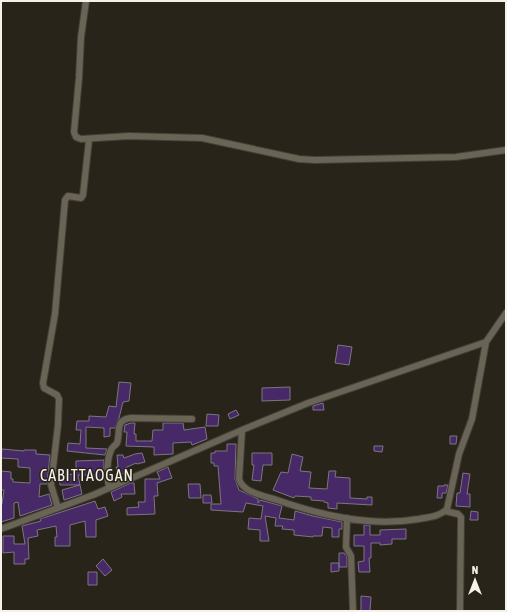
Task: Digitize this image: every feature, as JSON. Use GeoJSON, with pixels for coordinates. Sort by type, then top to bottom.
{"type":"FeatureCollection","features":[{"type":"Feature","properties":{"kind":"street"},"geometry":{"type":"LineString","coordinates":[[86,1],[81,38],[74,132],[78,139],[89,140],[117,136],[196,138],[298,159],[310,160],[463,157],[506,150]]}},
{"type":"Feature","properties":{"kind":"street"},"geometry":{"type":"LineString","coordinates":[[58,508],[51,485],[58,425],[59,399],[57,395],[46,389],[43,383],[54,314],[65,200],[68,196],[81,198],[83,195],[89,140]]}},
{"type":"Feature","properties":{"kind":"street"},"geometry":{"type":"LineString","coordinates":[[242,430],[239,478],[243,486],[255,493],[301,508],[347,518],[376,522],[410,520],[439,515],[447,509],[459,454],[471,424],[486,342],[506,313]]}},
{"type":"Feature","properties":{"kind":"street"},"geometry":{"type":"LineString","coordinates":[[1,529],[109,488],[308,403],[486,342]]}},
{"type":"Feature","properties":{"kind":"street"},"geometry":{"type":"LineString","coordinates":[[109,488],[107,472],[110,452],[117,442],[119,426],[125,419],[192,419]]}},
{"type":"Feature","properties":{"kind":"street"},"geometry":{"type":"LineString","coordinates":[[445,511],[458,514],[461,517],[460,611]]}},
{"type":"Feature","properties":{"kind":"street"},"geometry":{"type":"LineString","coordinates":[[347,518],[346,547],[351,556],[353,611]]}},
{"type":"Feature","properties":{"kind":"building"},"geometry":{"type":"Polygon","coordinates":[[[338,345],[352,347],[349,365],[335,363],[338,345]]]}},
{"type":"Feature","properties":{"kind":"building"},"geometry":{"type":"Polygon","coordinates":[[[119,382],[131,383],[129,401],[123,402],[115,428],[110,428],[110,436],[104,437],[104,428],[86,427],[86,448],[107,449],[105,455],[67,451],[68,443],[80,444],[81,430],[76,430],[77,421],[89,421],[89,416],[106,417],[109,406],[116,407],[119,382]]]}},
{"type":"Feature","properties":{"kind":"building"},"geometry":{"type":"Polygon","coordinates":[[[290,387],[290,400],[262,401],[262,388],[290,387]]]}},
{"type":"Feature","properties":{"kind":"building"},"geometry":{"type":"Polygon","coordinates":[[[323,403],[324,410],[313,410],[313,406],[323,403]]]}},
{"type":"Feature","properties":{"kind":"building"},"geometry":{"type":"Polygon","coordinates":[[[236,410],[239,415],[230,419],[228,414],[236,410]]]}},
{"type":"Feature","properties":{"kind":"building"},"geometry":{"type":"Polygon","coordinates":[[[207,414],[219,415],[218,426],[206,426],[207,414]]]}},
{"type":"Feature","properties":{"kind":"building"},"geometry":{"type":"Polygon","coordinates":[[[135,423],[134,434],[136,434],[136,441],[152,441],[153,430],[163,430],[163,423],[183,423],[184,430],[205,427],[207,439],[192,445],[191,442],[173,443],[173,454],[154,455],[154,447],[126,446],[127,432],[124,432],[125,425],[135,423]]]}},
{"type":"Feature","properties":{"kind":"building"},"geometry":{"type":"Polygon","coordinates":[[[450,436],[457,436],[456,444],[450,444],[450,436]]]}},
{"type":"Feature","properties":{"kind":"building"},"geometry":{"type":"Polygon","coordinates":[[[227,444],[236,444],[235,479],[239,490],[258,499],[258,503],[260,500],[282,506],[279,518],[294,520],[295,511],[342,522],[342,529],[339,529],[339,537],[332,537],[332,528],[323,527],[322,536],[313,537],[294,535],[294,530],[282,529],[283,526],[275,526],[276,518],[265,516],[269,541],[260,541],[260,530],[248,529],[249,518],[261,519],[263,506],[246,503],[243,512],[211,510],[211,504],[221,504],[218,466],[214,466],[214,463],[211,463],[211,453],[215,453],[215,451],[227,451],[227,444]]]}},
{"type":"Feature","properties":{"kind":"building"},"geometry":{"type":"Polygon","coordinates":[[[374,446],[383,446],[382,452],[374,451],[374,446]]]}},
{"type":"Feature","properties":{"kind":"building"},"geometry":{"type":"Polygon","coordinates":[[[2,449],[24,451],[36,450],[36,454],[50,455],[47,484],[40,484],[39,497],[49,494],[52,505],[20,516],[18,502],[14,503],[14,518],[1,522],[1,504],[4,490],[1,490],[1,471],[11,472],[11,479],[13,479],[13,482],[30,483],[30,468],[18,467],[18,459],[1,458],[2,449]]]}},
{"type":"Feature","properties":{"kind":"building"},"geometry":{"type":"Polygon","coordinates":[[[142,453],[145,462],[136,463],[125,468],[126,473],[118,475],[116,467],[118,467],[117,455],[123,455],[124,458],[142,453]]]}},
{"type":"Feature","properties":{"kind":"building"},"geometry":{"type":"Polygon","coordinates":[[[252,453],[272,453],[272,465],[263,465],[261,481],[252,480],[254,465],[252,465],[252,453]]]}},
{"type":"Feature","properties":{"kind":"building"},"geometry":{"type":"Polygon","coordinates":[[[292,454],[303,457],[300,471],[311,472],[309,488],[327,489],[329,471],[336,471],[335,477],[350,478],[350,498],[367,499],[367,497],[372,497],[372,505],[337,503],[337,509],[328,508],[328,503],[324,501],[311,500],[311,497],[295,496],[294,498],[273,490],[281,472],[288,473],[292,454]]]}},
{"type":"Feature","properties":{"kind":"building"},"geometry":{"type":"Polygon","coordinates":[[[104,460],[103,479],[94,479],[94,475],[78,475],[80,485],[60,485],[59,475],[76,474],[76,461],[104,460]]]}},
{"type":"Feature","properties":{"kind":"building"},"geometry":{"type":"Polygon","coordinates":[[[168,467],[172,478],[157,483],[158,496],[154,496],[155,514],[127,515],[127,508],[139,507],[138,502],[145,502],[145,479],[160,479],[157,472],[168,467]]]}},
{"type":"Feature","properties":{"kind":"building"},"geometry":{"type":"Polygon","coordinates":[[[463,473],[470,474],[467,494],[470,494],[470,507],[456,506],[457,493],[460,493],[463,473]]]}},
{"type":"Feature","properties":{"kind":"building"},"geometry":{"type":"Polygon","coordinates":[[[134,483],[135,494],[121,494],[122,497],[114,501],[111,492],[134,483]]]}},
{"type":"Feature","properties":{"kind":"building"},"geometry":{"type":"Polygon","coordinates":[[[188,484],[200,484],[201,498],[189,498],[188,484]]]}},
{"type":"Feature","properties":{"kind":"building"},"geometry":{"type":"Polygon","coordinates":[[[80,485],[82,494],[64,500],[62,490],[80,485]]]}},
{"type":"Feature","properties":{"kind":"building"},"geometry":{"type":"Polygon","coordinates":[[[448,485],[446,493],[442,493],[442,498],[437,498],[438,486],[448,485]]]}},
{"type":"Feature","properties":{"kind":"building"},"geometry":{"type":"Polygon","coordinates":[[[203,495],[211,495],[212,503],[203,503],[203,495]]]}},
{"type":"Feature","properties":{"kind":"building"},"geometry":{"type":"Polygon","coordinates":[[[95,501],[98,509],[105,507],[108,516],[96,520],[96,537],[86,537],[85,521],[70,525],[70,546],[55,546],[55,537],[57,537],[56,526],[37,530],[38,536],[28,538],[29,559],[25,559],[25,564],[14,564],[14,552],[3,553],[3,536],[14,536],[14,544],[25,544],[22,526],[41,521],[40,519],[95,501]]]}},
{"type":"Feature","properties":{"kind":"building"},"geometry":{"type":"Polygon","coordinates":[[[471,511],[478,512],[478,520],[470,520],[471,511]]]}},
{"type":"Feature","properties":{"kind":"building"},"geometry":{"type":"Polygon","coordinates":[[[364,525],[370,525],[370,535],[380,535],[380,530],[406,529],[406,539],[392,539],[392,544],[380,545],[380,543],[371,543],[371,558],[369,558],[370,572],[359,572],[358,562],[364,561],[364,546],[354,546],[354,535],[364,535],[364,525]]]}},
{"type":"Feature","properties":{"kind":"building"},"geometry":{"type":"Polygon","coordinates":[[[339,553],[344,553],[347,557],[347,567],[339,567],[339,553]]]}},
{"type":"Feature","properties":{"kind":"building"},"geometry":{"type":"Polygon","coordinates":[[[103,559],[112,570],[105,576],[96,566],[103,559]]]}},
{"type":"Feature","properties":{"kind":"building"},"geometry":{"type":"Polygon","coordinates":[[[331,563],[339,563],[339,571],[331,572],[331,563]]]}},
{"type":"Feature","properties":{"kind":"building"},"geometry":{"type":"Polygon","coordinates":[[[88,572],[97,572],[97,585],[88,585],[88,572]]]}},
{"type":"Feature","properties":{"kind":"building"},"geometry":{"type":"Polygon","coordinates":[[[361,596],[371,597],[370,611],[361,611],[361,596]]]}},
{"type":"Feature","properties":{"kind":"district","name":"CABITTAOGAN"},"geometry":{"type":"Point","coordinates":[87,475]}}]}
